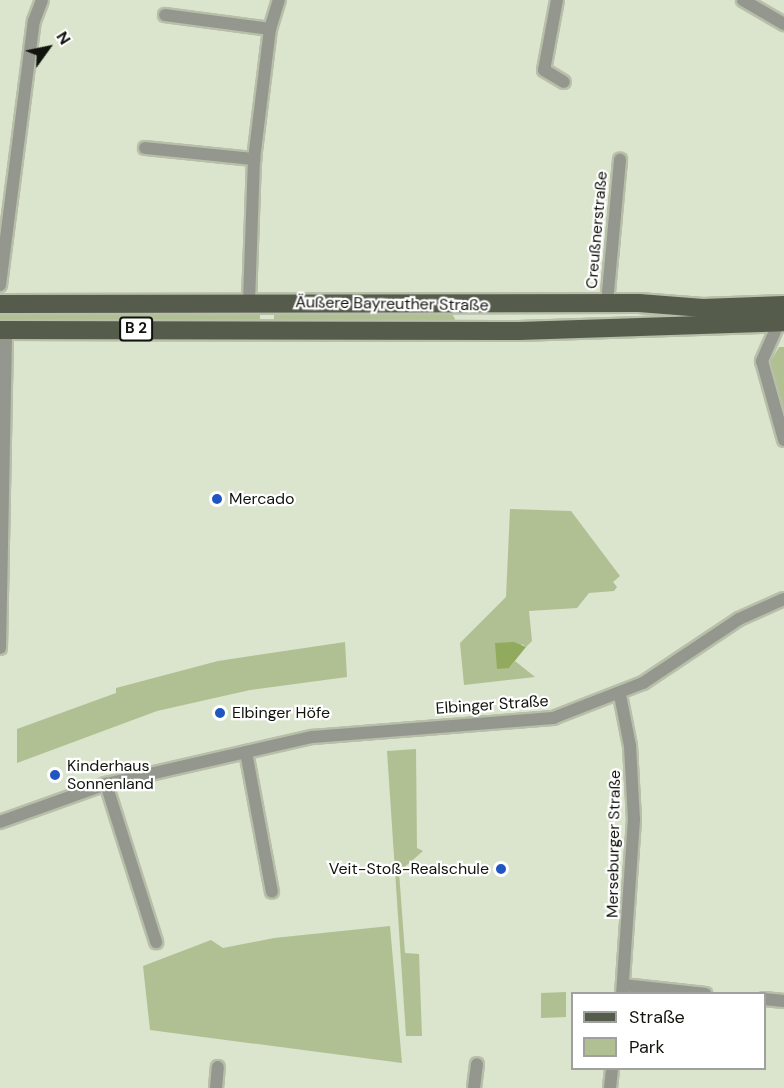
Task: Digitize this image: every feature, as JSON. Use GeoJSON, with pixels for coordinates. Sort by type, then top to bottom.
{"type":"FeatureCollection","features":[{"type":"Feature","properties":{"kind":"main road","name":"Äußere Bayreuther Straße"},"geometry":{"type":"LineString","coordinates":[[0,304],[249,302],[449,306],[607,303],[703,308],[782,316]]}},
{"type":"Feature","properties":{"kind":"main road","name":"Äußere Bayreuther Straße"},"geometry":{"type":"LineString","coordinates":[[3,329],[519,331],[782,316]]}},
{"type":"Feature","properties":{"kind":"street"},"geometry":{"type":"LineString","coordinates":[[0,285],[34,21],[42,0]]}},
{"type":"Feature","properties":{"kind":"street"},"geometry":{"type":"LineString","coordinates":[[249,302],[254,159],[270,29],[279,0]]}},
{"type":"Feature","properties":{"kind":"street"},"geometry":{"type":"LineString","coordinates":[[557,0],[544,70],[564,82]]}},
{"type":"Feature","properties":{"kind":"street"},"geometry":{"type":"LineString","coordinates":[[743,0],[784,24]]}},
{"type":"Feature","properties":{"kind":"street"},"geometry":{"type":"LineString","coordinates":[[165,15],[270,29]]}},
{"type":"Feature","properties":{"kind":"street"},"geometry":{"type":"LineString","coordinates":[[145,148],[254,159]]}},
{"type":"Feature","properties":{"kind":"street","name":"Creußnerstraße"},"geometry":{"type":"LineString","coordinates":[[607,303],[620,160]]}},
{"type":"Feature","properties":{"kind":"street"},"geometry":{"type":"LineString","coordinates":[[782,316],[765,348],[763,367],[784,440]]}},
{"type":"Feature","properties":{"kind":"street"},"geometry":{"type":"LineString","coordinates":[[0,648],[3,329]]}},
{"type":"Feature","properties":{"kind":"street","name":"Elbinger Straße"},"geometry":{"type":"LineString","coordinates":[[0,822],[106,784],[246,752],[355,732],[553,718],[620,695],[739,619],[784,599]]}},
{"type":"Feature","properties":{"kind":"street","name":"Merseburger Straße"},"geometry":{"type":"LineString","coordinates":[[620,695],[630,746],[634,819],[623,989]]}},
{"type":"Feature","properties":{"kind":"street"},"geometry":{"type":"LineString","coordinates":[[246,752],[272,892]]}},
{"type":"Feature","properties":{"kind":"street"},"geometry":{"type":"LineString","coordinates":[[106,784],[156,942]]}},
{"type":"Feature","properties":{"kind":"street"},"geometry":{"type":"LineString","coordinates":[[623,989],[685,992]]}},
{"type":"Feature","properties":{"kind":"street"},"geometry":{"type":"LineString","coordinates":[[766,999],[784,1001]]}},
{"type":"Feature","properties":{"kind":"street"},"geometry":{"type":"LineString","coordinates":[[474,1088],[477,1064]]}},
{"type":"Feature","properties":{"kind":"street"},"geometry":{"type":"LineString","coordinates":[[216,1088],[218,1066]]}},
{"type":"Feature","properties":{"kind":"street"},"geometry":{"type":"LineString","coordinates":[[610,1088],[612,1070]]}},
{"type":"Feature","properties":{"kind":"green space"},"geometry":{"type":"Polygon","coordinates":[[[260,309],[260,324],[0,323],[0,310],[260,309]]]}},
{"type":"Feature","properties":{"kind":"green space"},"geometry":{"type":"Polygon","coordinates":[[[274,309],[451,312],[455,319],[453,323],[274,324],[274,309]]]}},
{"type":"Feature","properties":{"kind":"green space"},"geometry":{"type":"Polygon","coordinates":[[[779,347],[784,347],[784,418],[769,364],[779,347]]]}},
{"type":"Feature","properties":{"kind":"green space"},"geometry":{"type":"Polygon","coordinates":[[[510,509],[571,511],[620,576],[613,582],[617,587],[614,591],[589,593],[577,608],[529,611],[532,641],[526,647],[522,644],[509,668],[515,661],[535,677],[464,685],[460,643],[506,597],[510,509]]]}},
{"type":"Feature","properties":{"kind":"green space"},"geometry":{"type":"Polygon","coordinates":[[[345,642],[347,677],[250,690],[157,711],[17,763],[17,729],[116,693],[116,688],[218,661],[345,642]]]}},
{"type":"Feature","properties":{"kind":"green space"},"geometry":{"type":"Polygon","coordinates":[[[416,749],[417,848],[423,851],[399,872],[405,953],[419,954],[422,1036],[406,1036],[387,751],[416,749]]]}},
{"type":"Feature","properties":{"kind":"green space"},"geometry":{"type":"Polygon","coordinates":[[[390,926],[402,1063],[150,1030],[143,966],[211,940],[223,948],[274,938],[390,926]]]}},
{"type":"Feature","properties":{"kind":"green space"},"geometry":{"type":"Polygon","coordinates":[[[566,992],[566,1017],[541,1018],[541,993],[566,992]]]}},
{"type":"Feature","properties":{"kind":"shaded area"},"geometry":{"type":"Polygon","coordinates":[[[514,642],[526,647],[509,668],[497,669],[495,643],[514,642]]]}},
{"type":"Feature","properties":{"kind":"place","name":"Mercado"},"geometry":{"type":"Point","coordinates":[217,499]}},
{"type":"Feature","properties":{"kind":"place","name":"Elbinger Höfe"},"geometry":{"type":"Point","coordinates":[220,713]}},
{"type":"Feature","properties":{"kind":"place","name":"Kinderhaus Sonnenland"},"geometry":{"type":"Point","coordinates":[55,775]}},
{"type":"Feature","properties":{"kind":"place","name":"Veit-Stoß-Realschule"},"geometry":{"type":"Point","coordinates":[501,869]}}]}
